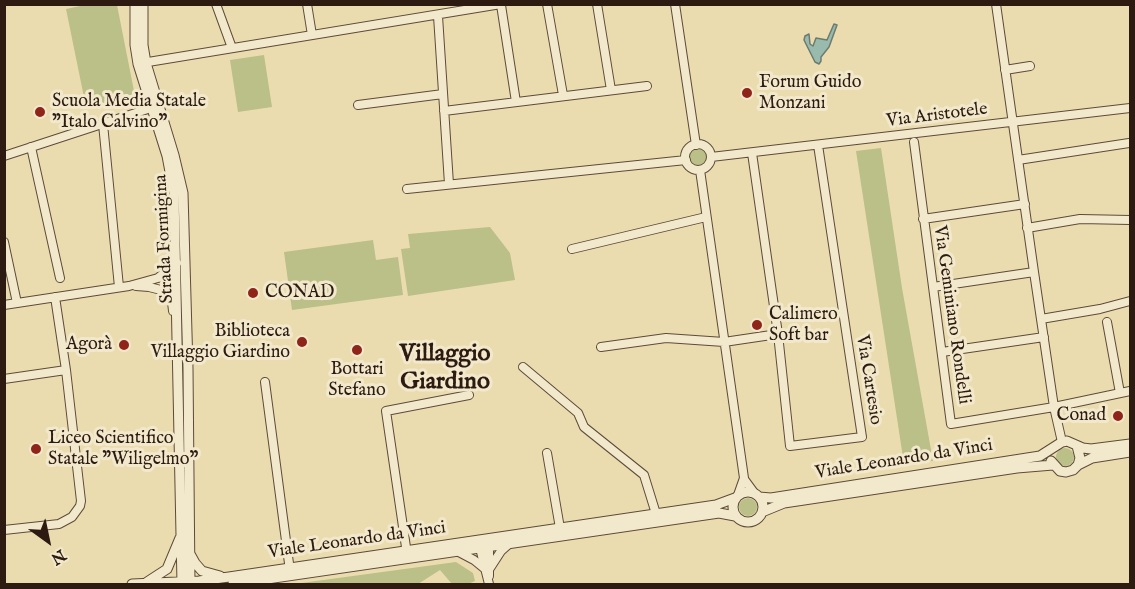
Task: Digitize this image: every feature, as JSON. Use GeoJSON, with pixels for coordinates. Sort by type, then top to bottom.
{"type":"FeatureCollection","features":[{"type":"Feature","properties":{"kind":"street","name":"Strada Formigina"},"geometry":{"type":"LineString","coordinates":[[135,4],[135,45],[155,106],[174,193],[183,222],[188,368],[189,552],[186,583]]}},
{"type":"Feature","properties":{"kind":"street","name":"Strada Formigina"},"geometry":{"type":"LineString","coordinates":[[142,63],[143,4]]}},
{"type":"Feature","properties":{"kind":"street"},"geometry":{"type":"LineString","coordinates":[[216,4],[232,48]]}},
{"type":"Feature","properties":{"kind":"street"},"geometry":{"type":"LineString","coordinates":[[308,4],[312,35]]}},
{"type":"Feature","properties":{"kind":"street"},"geometry":{"type":"LineString","coordinates":[[142,63],[501,4],[516,102]]}},
{"type":"Feature","properties":{"kind":"street"},"geometry":{"type":"LineString","coordinates":[[547,4],[563,95]]}},
{"type":"Feature","properties":{"kind":"street"},"geometry":{"type":"LineString","coordinates":[[597,4],[611,90]]}},
{"type":"Feature","properties":{"kind":"street"},"geometry":{"type":"LineString","coordinates":[[675,4],[696,145]]}},
{"type":"Feature","properties":{"kind":"street"},"geometry":{"type":"LineString","coordinates":[[996,4],[1027,228],[1054,407],[1062,442]]}},
{"type":"Feature","properties":{"kind":"street"},"geometry":{"type":"LineString","coordinates":[[438,16],[449,184]]}},
{"type":"Feature","properties":{"kind":"street"},"geometry":{"type":"LineString","coordinates":[[1005,70],[1030,66]]}},
{"type":"Feature","properties":{"kind":"street"},"geometry":{"type":"LineString","coordinates":[[444,111],[647,86]]}},
{"type":"Feature","properties":{"kind":"street"},"geometry":{"type":"LineString","coordinates":[[358,105],[443,94]]}},
{"type":"Feature","properties":{"kind":"street"},"geometry":{"type":"LineString","coordinates":[[4,156],[155,106]]}},
{"type":"Feature","properties":{"kind":"street","name":"Via Aristotele"},"geometry":{"type":"LineString","coordinates":[[711,157],[1131,108]]}},
{"type":"Feature","properties":{"kind":"street"},"geometry":{"type":"LineString","coordinates":[[104,124],[119,287]]}},
{"type":"Feature","properties":{"kind":"street","name":"Via Geminiano Rondelli"},"geometry":{"type":"LineString","coordinates":[[914,142],[951,424],[1054,407]]}},
{"type":"Feature","properties":{"kind":"street"},"geometry":{"type":"LineString","coordinates":[[1018,160],[1129,142]]}},
{"type":"Feature","properties":{"kind":"street"},"geometry":{"type":"LineString","coordinates":[[696,145],[706,147],[711,157],[708,166],[700,170],[690,167],[686,160],[688,150],[696,145]]}},
{"type":"Feature","properties":{"kind":"street","name":"Via Cartesio"},"geometry":{"type":"LineString","coordinates":[[752,153],[778,334],[790,446],[862,437],[818,145]]}},
{"type":"Feature","properties":{"kind":"street"},"geometry":{"type":"LineString","coordinates":[[31,147],[60,278]]}},
{"type":"Feature","properties":{"kind":"street"},"geometry":{"type":"LineString","coordinates":[[407,189],[686,160]]}},
{"type":"Feature","properties":{"kind":"street"},"geometry":{"type":"LineString","coordinates":[[700,170],[744,479],[762,501],[762,512],[758,519],[750,522],[741,521],[735,516],[732,504],[744,479]]}},
{"type":"Feature","properties":{"kind":"street"},"geometry":{"type":"LineString","coordinates":[[923,219],[1024,204]]}},
{"type":"Feature","properties":{"kind":"street"},"geometry":{"type":"LineString","coordinates":[[572,249],[706,217]]}},
{"type":"Feature","properties":{"kind":"street"},"geometry":{"type":"LineString","coordinates":[[1027,228],[1080,219],[1131,220]]}},
{"type":"Feature","properties":{"kind":"street","name":"Strada Formigina"},"geometry":{"type":"LineString","coordinates":[[183,222],[177,263],[177,331],[182,536],[186,583]]}},
{"type":"Feature","properties":{"kind":"street"},"geometry":{"type":"LineString","coordinates":[[4,242],[17,303]]}},
{"type":"Feature","properties":{"kind":"street"},"geometry":{"type":"LineString","coordinates":[[4,305],[129,286],[158,278],[177,263]]}},
{"type":"Feature","properties":{"kind":"street"},"geometry":{"type":"LineString","coordinates":[[933,287],[1034,272]]}},
{"type":"Feature","properties":{"kind":"street"},"geometry":{"type":"LineString","coordinates":[[129,286],[156,288],[166,295],[172,303],[177,331]]}},
{"type":"Feature","properties":{"kind":"street"},"geometry":{"type":"LineString","coordinates":[[4,530],[58,524],[72,517],[80,506],[66,370],[55,297]]}},
{"type":"Feature","properties":{"kind":"street"},"geometry":{"type":"LineString","coordinates":[[1041,318],[1131,302]]}},
{"type":"Feature","properties":{"kind":"street"},"geometry":{"type":"LineString","coordinates":[[1107,322],[1120,393]]}},
{"type":"Feature","properties":{"kind":"street"},"geometry":{"type":"LineString","coordinates":[[601,347],[666,338],[724,342],[778,334]]}},
{"type":"Feature","properties":{"kind":"street"},"geometry":{"type":"LineString","coordinates":[[942,352],[1044,337]]}},
{"type":"Feature","properties":{"kind":"street"},"geometry":{"type":"LineString","coordinates":[[523,367],[578,413],[584,427],[644,475],[657,518]]}},
{"type":"Feature","properties":{"kind":"street"},"geometry":{"type":"LineString","coordinates":[[4,379],[66,370]]}},
{"type":"Feature","properties":{"kind":"street"},"geometry":{"type":"LineString","coordinates":[[265,382],[290,572]]}},
{"type":"Feature","properties":{"kind":"street"},"geometry":{"type":"LineString","coordinates":[[1054,407],[1131,391]]}},
{"type":"Feature","properties":{"kind":"street"},"geometry":{"type":"LineString","coordinates":[[407,554],[386,411],[469,395]]}},
{"type":"Feature","properties":{"kind":"street"},"geometry":{"type":"LineString","coordinates":[[1131,444],[1091,448],[1077,446],[1067,441],[1052,449],[1050,460],[1060,471],[1066,472],[1092,458],[1131,452]]}},
{"type":"Feature","properties":{"kind":"street"},"geometry":{"type":"LineString","coordinates":[[1077,446],[1080,452],[1078,465]]}},
{"type":"Feature","properties":{"kind":"street","name":"Viale Leonardo da Vinci"},"geometry":{"type":"LineString","coordinates":[[757,495],[771,498],[1040,456],[1052,449]]}},
{"type":"Feature","properties":{"kind":"street"},"geometry":{"type":"LineString","coordinates":[[547,453],[561,531]]}},
{"type":"Feature","properties":{"kind":"street","name":"Viale Leonardo da Vinci"},"geometry":{"type":"LineString","coordinates":[[762,512],[784,503],[1053,465]]}},
{"type":"Feature","properties":{"kind":"street"},"geometry":{"type":"LineString","coordinates":[[736,497],[745,492],[757,495]]}},
{"type":"Feature","properties":{"kind":"street","name":"Viale Leonardo da Vinci"},"geometry":{"type":"LineString","coordinates":[[657,518],[716,505],[736,497]]}},
{"type":"Feature","properties":{"kind":"street","name":"Viale Leonardo da Vinci"},"geometry":{"type":"LineString","coordinates":[[132,585],[231,581],[657,518],[719,513],[735,516]]}},
{"type":"Feature","properties":{"kind":"street","name":"Viale Leonardo da Vinci"},"geometry":{"type":"LineString","coordinates":[[407,554],[458,551],[488,542],[510,543],[561,531]]}},
{"type":"Feature","properties":{"kind":"street"},"geometry":{"type":"LineString","coordinates":[[144,584],[167,569],[182,536]]}},
{"type":"Feature","properties":{"kind":"street"},"geometry":{"type":"LineString","coordinates":[[488,542],[489,585]]}},
{"type":"Feature","properties":{"kind":"street"},"geometry":{"type":"LineString","coordinates":[[487,569],[510,543]]}},
{"type":"Feature","properties":{"kind":"street"},"geometry":{"type":"LineString","coordinates":[[458,551],[487,569]]}},
{"type":"Feature","properties":{"kind":"street"},"geometry":{"type":"LineString","coordinates":[[189,552],[202,571],[231,581]]}},
{"type":"Feature","properties":{"kind":"green space"},"geometry":{"type":"Polygon","coordinates":[[[85,5],[117,5],[135,96],[86,107],[66,9],[85,5]]]}},
{"type":"Feature","properties":{"kind":"green space"},"geometry":{"type":"Polygon","coordinates":[[[264,55],[272,107],[238,112],[230,60],[264,55]]]}},
{"type":"Feature","properties":{"kind":"green space"},"geometry":{"type":"Polygon","coordinates":[[[698,148],[704,151],[707,157],[704,163],[698,166],[692,163],[689,157],[692,151],[698,148]]]}},
{"type":"Feature","properties":{"kind":"green space"},"geometry":{"type":"Polygon","coordinates":[[[881,148],[902,288],[933,461],[904,464],[856,151],[881,148]]]}},
{"type":"Feature","properties":{"kind":"green space"},"geometry":{"type":"Polygon","coordinates":[[[490,227],[510,253],[515,280],[408,296],[401,249],[410,248],[408,234],[490,227]]]}},
{"type":"Feature","properties":{"kind":"green space"},"geometry":{"type":"Polygon","coordinates":[[[373,240],[376,260],[398,257],[403,295],[292,310],[284,252],[373,240]]]}},
{"type":"Feature","properties":{"kind":"green space"},"geometry":{"type":"Polygon","coordinates":[[[1065,448],[1071,451],[1074,457],[1071,463],[1065,466],[1059,463],[1056,457],[1059,451],[1065,448]]]}},
{"type":"Feature","properties":{"kind":"green space"},"geometry":{"type":"Polygon","coordinates":[[[748,498],[754,501],[757,507],[754,513],[748,516],[742,513],[739,507],[742,501],[748,498]]]}},
{"type":"Feature","properties":{"kind":"green space"},"geometry":{"type":"Polygon","coordinates":[[[456,562],[473,573],[475,581],[468,584],[452,584],[440,570],[418,584],[294,584],[456,562]]]}},
{"type":"Feature","properties":{"kind":"shaded area"},"geometry":{"type":"Polygon","coordinates":[[[834,24],[837,25],[829,47],[821,57],[819,64],[815,62],[804,40],[805,36],[809,34],[810,44],[813,46],[816,38],[827,40],[834,24]]]}},
{"type":"Feature","properties":{"kind":"place","name":"Forum Guido Monzani"},"geometry":{"type":"Point","coordinates":[747,93]}},
{"type":"Feature","properties":{"kind":"place","name":"Scuola Media Statale \"Italo Calvino\""},"geometry":{"type":"Point","coordinates":[40,112]}},
{"type":"Feature","properties":{"kind":"place","name":"CONAD"},"geometry":{"type":"Point","coordinates":[253,293]}},
{"type":"Feature","properties":{"kind":"place","name":"Calimero Soft bar"},"geometry":{"type":"Point","coordinates":[757,325]}},
{"type":"Feature","properties":{"kind":"place","name":"Biblioteca Villaggio Giardino"},"geometry":{"type":"Point","coordinates":[302,342]}},
{"type":"Feature","properties":{"kind":"place","name":"Agorà"},"geometry":{"type":"Point","coordinates":[124,345]}},
{"type":"Feature","properties":{"kind":"place","name":"Bottari Stefano"},"geometry":{"type":"Point","coordinates":[357,350]}},
{"type":"Feature","properties":{"kind":"place","name":"Conad"},"geometry":{"type":"Point","coordinates":[1118,416]}},
{"type":"Feature","properties":{"kind":"place","name":"Liceo Scientifico Statale \"Wiligelmo\""},"geometry":{"type":"Point","coordinates":[36,449]}},
{"type":"Feature","properties":{"kind":"district","name":"Villaggio Giardino"},"geometry":{"type":"Point","coordinates":[445,369]}}]}
